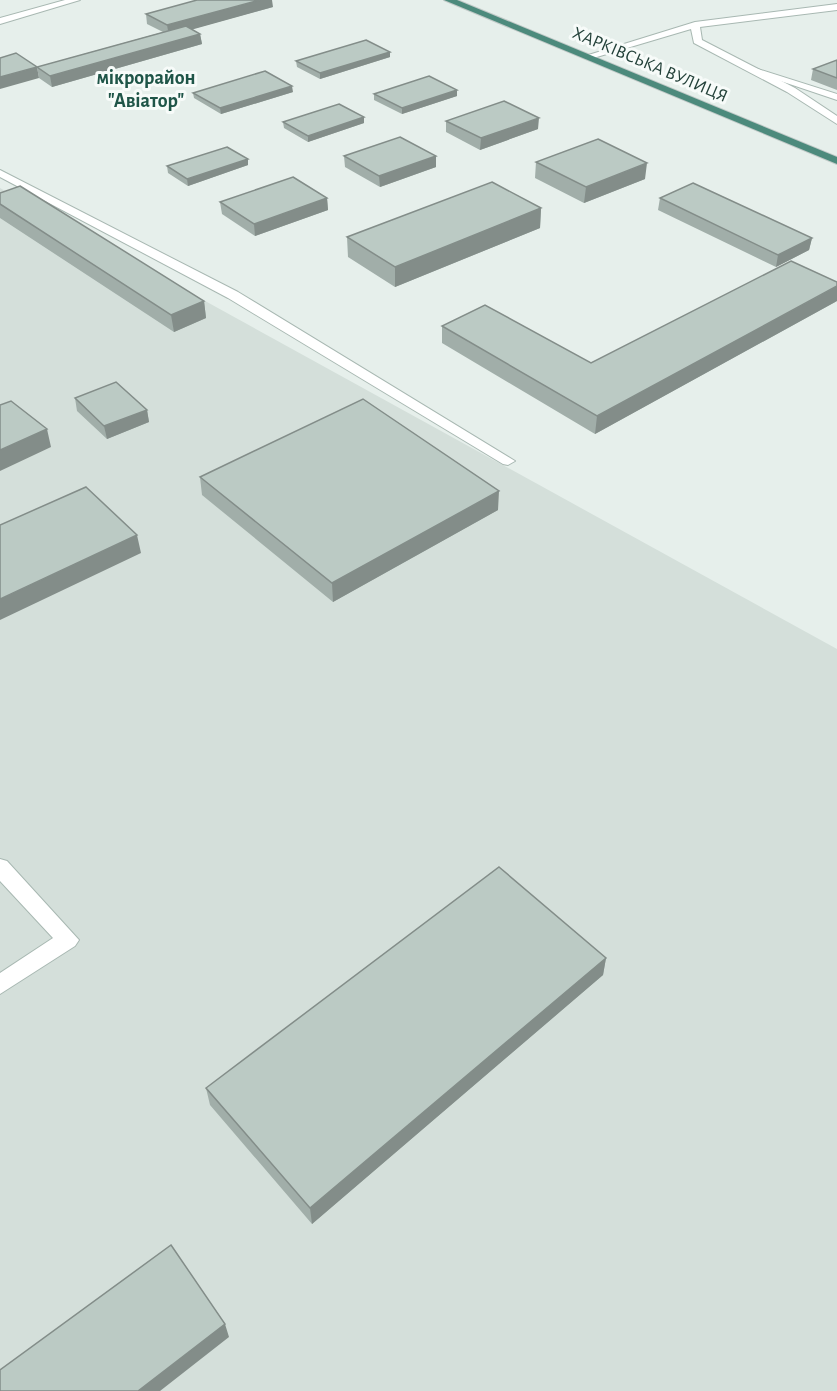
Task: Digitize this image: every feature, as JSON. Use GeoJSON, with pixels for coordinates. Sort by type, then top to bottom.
{"type":"FeatureCollection","features":[{"type":"Feature","properties":{"kind":"highway","name":"ХАРКІВСЬКА ВУЛИЦЯ"},"geometry":{"type":"LineString","coordinates":[[449,0],[837,161]]}},
{"type":"Feature","properties":{"kind":"street"},"geometry":{"type":"LineString","coordinates":[[0,21],[75,0]]}},
{"type":"Feature","properties":{"kind":"street"},"geometry":{"type":"LineString","coordinates":[[587,57],[695,25],[837,6]]}},
{"type":"Feature","properties":{"kind":"street"},"geometry":{"type":"LineString","coordinates":[[695,25],[697,41],[791,90],[837,120]]}},
{"type":"Feature","properties":{"kind":"street"},"geometry":{"type":"LineString","coordinates":[[745,66],[837,98]]}},
{"type":"Feature","properties":{"kind":"street"},"geometry":{"type":"LineString","coordinates":[[0,173],[233,295],[508,460]]}},
{"type":"Feature","properties":{"kind":"street"},"geometry":{"type":"LineString","coordinates":[[0,867],[68,940],[0,986]]}},
{"type":"Feature","properties":{"kind":"shaded area"},"geometry":{"type":"Polygon","coordinates":[[[0,188],[837,649],[837,1391],[0,1391],[0,188]]]}},
{"type":"Feature","properties":{"kind":"building"},"geometry":{"type":"Polygon","coordinates":[[[197,0],[260,0],[167,25],[146,14],[197,0]]]}},
{"type":"Feature","properties":{"kind":"building"},"geometry":{"type":"Polygon","coordinates":[[[186,26],[200,34],[50,76],[37,67],[186,26]]]}},
{"type":"Feature","properties":{"kind":"building"},"geometry":{"type":"Polygon","coordinates":[[[366,40],[390,52],[320,73],[296,61],[366,40]]]}},
{"type":"Feature","properties":{"kind":"building"},"geometry":{"type":"Polygon","coordinates":[[[16,53],[37,67],[0,77],[0,58],[16,53]]]}},
{"type":"Feature","properties":{"kind":"building"},"geometry":{"type":"Polygon","coordinates":[[[837,60],[837,78],[813,69],[837,60]]]}},
{"type":"Feature","properties":{"kind":"building"},"geometry":{"type":"Polygon","coordinates":[[[265,71],[292,86],[220,108],[193,93],[265,71]]]}},
{"type":"Feature","properties":{"kind":"building"},"geometry":{"type":"Polygon","coordinates":[[[429,76],[457,90],[402,108],[374,94],[429,76]]]}},
{"type":"Feature","properties":{"kind":"building"},"geometry":{"type":"Polygon","coordinates":[[[504,101],[539,118],[481,138],[446,121],[504,101]]]}},
{"type":"Feature","properties":{"kind":"building"},"geometry":{"type":"Polygon","coordinates":[[[339,104],[364,117],[308,136],[283,122],[339,104]]]}},
{"type":"Feature","properties":{"kind":"building"},"geometry":{"type":"Polygon","coordinates":[[[400,137],[436,156],[379,176],[344,156],[400,137]]]}},
{"type":"Feature","properties":{"kind":"building"},"geometry":{"type":"Polygon","coordinates":[[[598,139],[647,163],[586,187],[536,162],[598,139]]]}},
{"type":"Feature","properties":{"kind":"building"},"geometry":{"type":"Polygon","coordinates":[[[227,147],[248,159],[187,179],[167,166],[227,147]]]}},
{"type":"Feature","properties":{"kind":"building"},"geometry":{"type":"Polygon","coordinates":[[[293,177],[327,198],[254,224],[220,202],[293,177]]]}},
{"type":"Feature","properties":{"kind":"building"},"geometry":{"type":"Polygon","coordinates":[[[492,182],[541,208],[395,267],[347,237],[492,182]]]}},
{"type":"Feature","properties":{"kind":"building"},"geometry":{"type":"Polygon","coordinates":[[[693,183],[812,238],[778,255],[660,198],[693,183]]]}},
{"type":"Feature","properties":{"kind":"building"},"geometry":{"type":"Polygon","coordinates":[[[20,186],[204,301],[171,315],[0,204],[0,193],[20,186]]]}},
{"type":"Feature","properties":{"kind":"building"},"geometry":{"type":"Polygon","coordinates":[[[791,261],[837,282],[837,286],[597,416],[442,326],[485,305],[591,363],[791,261]]]}},
{"type":"Feature","properties":{"kind":"building"},"geometry":{"type":"Polygon","coordinates":[[[116,382],[147,410],[104,426],[75,398],[116,382]]]}},
{"type":"Feature","properties":{"kind":"building"},"geometry":{"type":"Polygon","coordinates":[[[363,399],[499,491],[332,583],[200,477],[363,399]]]}},
{"type":"Feature","properties":{"kind":"building"},"geometry":{"type":"Polygon","coordinates":[[[11,401],[47,429],[0,450],[0,405],[11,401]]]}},
{"type":"Feature","properties":{"kind":"building"},"geometry":{"type":"Polygon","coordinates":[[[86,487],[137,535],[0,599],[0,525],[86,487]]]}},
{"type":"Feature","properties":{"kind":"building"},"geometry":{"type":"Polygon","coordinates":[[[499,867],[606,958],[310,1208],[206,1088],[499,867]]]}},
{"type":"Feature","properties":{"kind":"building"},"geometry":{"type":"Polygon","coordinates":[[[171,1245],[225,1324],[138,1391],[0,1391],[0,1370],[171,1245]]]}},
{"type":"Feature","properties":{"kind":"district","name":"мікрорайон \"Авіатор\""},"geometry":{"type":"Point","coordinates":[146,90]}}]}
